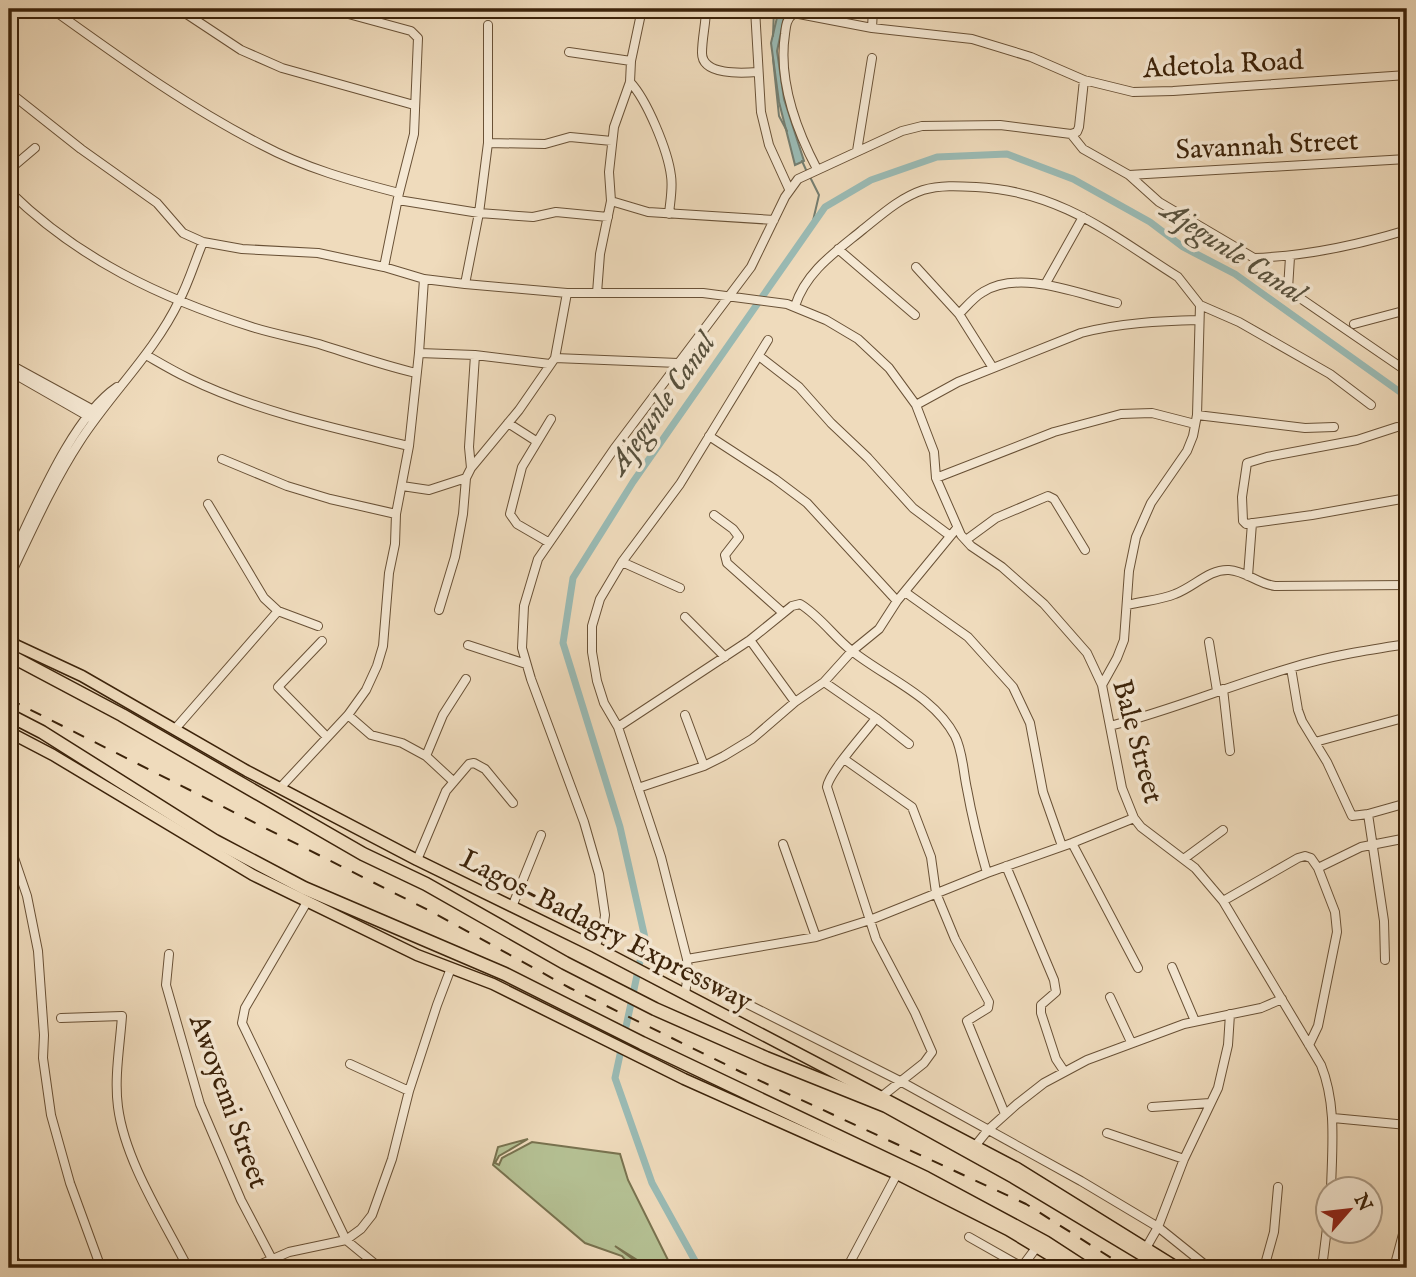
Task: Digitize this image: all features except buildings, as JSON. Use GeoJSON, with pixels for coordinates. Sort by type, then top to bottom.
{"type":"FeatureCollection","features":[{"type":"Feature","properties":{"kind":"highway","name":"Lagos-Badagry Expressway"},"geometry":{"type":"LineString","coordinates":[[9,655],[122,715],[363,855],[426,884],[565,963],[654,1009],[886,1106],[1014,1177],[1161,1268]]}},
{"type":"Feature","properties":{"kind":"highway"},"geometry":{"type":"LineString","coordinates":[[9,715],[43,732],[215,841],[282,876],[404,932],[505,974],[642,1043],[926,1178],[1045,1242],[1085,1268]]}},
{"type":"Feature","properties":{"kind":"main road","name":"Lagos-Badagry Expressway"},"geometry":{"type":"LineString","coordinates":[[9,642],[82,676],[280,788],[417,860],[595,947],[1017,1168],[1178,1268]]}},
{"type":"Feature","properties":{"kind":"main road"},"geometry":{"type":"LineString","coordinates":[[13,734],[253,875],[417,955],[493,984],[655,1064],[897,1174],[1008,1230],[1071,1268]]}},
{"type":"Feature","properties":{"kind":"street"},"geometry":{"type":"LineString","coordinates":[[52,9],[193,105],[263,146],[345,179],[398,196],[479,212],[533,217],[556,212],[608,217]]}},
{"type":"Feature","properties":{"kind":"street"},"geometry":{"type":"LineString","coordinates":[[179,9],[241,50],[282,68],[414,105]]}},
{"type":"Feature","properties":{"kind":"street"},"geometry":{"type":"LineString","coordinates":[[330,9],[416,34],[419,44],[414,134],[384,267]]}},
{"type":"Feature","properties":{"kind":"street"},"geometry":{"type":"LineString","coordinates":[[597,293],[600,254],[611,201],[609,172],[612,141],[619,110],[630,82],[631,61],[642,9]]}},
{"type":"Feature","properties":{"kind":"street"},"geometry":{"type":"LineString","coordinates":[[706,9],[702,52],[705,63],[734,73],[758,72]]}},
{"type":"Feature","properties":{"kind":"street"},"geometry":{"type":"LineString","coordinates":[[755,9],[763,124],[769,145],[789,189]]}},
{"type":"Feature","properties":{"kind":"street"},"geometry":{"type":"LineString","coordinates":[[872,28],[873,9]]}},
{"type":"Feature","properties":{"kind":"street","name":"Adetola Road"},"geometry":{"type":"LineString","coordinates":[[813,171],[790,102],[783,65],[787,23],[793,14],[872,28],[972,39],[1043,61],[1084,80],[1116,89],[1153,92],[1407,75]]}},
{"type":"Feature","properties":{"kind":"street"},"geometry":{"type":"LineString","coordinates":[[465,284],[479,212],[488,143],[488,25]]}},
{"type":"Feature","properties":{"kind":"street"},"geometry":{"type":"LineString","coordinates":[[569,52],[631,61]]}},
{"type":"Feature","properties":{"kind":"street"},"geometry":{"type":"LineString","coordinates":[[857,151],[872,58]]}},
{"type":"Feature","properties":{"kind":"street"},"geometry":{"type":"LineString","coordinates":[[1071,134],[1079,127],[1084,80]]}},
{"type":"Feature","properties":{"kind":"street"},"geometry":{"type":"LineString","coordinates":[[630,82],[645,102],[669,167],[672,187],[669,214]]}},
{"type":"Feature","properties":{"kind":"street"},"geometry":{"type":"LineString","coordinates":[[9,92],[81,149],[158,203],[183,233],[203,242],[179,302],[146,355],[120,385],[106,395],[57,480],[9,578]]}},
{"type":"Feature","properties":{"kind":"street"},"geometry":{"type":"LineString","coordinates":[[595,947],[603,929],[604,915],[599,874],[584,822],[526,664],[522,649],[524,606],[538,559],[548,542],[678,363],[733,297],[751,267],[789,189],[797,180],[902,131],[938,124],[1015,126],[1071,134],[1083,149],[1129,175],[1159,202],[1254,258],[1266,274],[1402,368]]}},
{"type":"Feature","properties":{"kind":"street"},"geometry":{"type":"LineString","coordinates":[[488,143],[545,145],[570,136],[612,141]]}},
{"type":"Feature","properties":{"kind":"street"},"geometry":{"type":"LineString","coordinates":[[9,170],[35,148]]}},
{"type":"Feature","properties":{"kind":"street","name":"Savannah Street"},"geometry":{"type":"LineString","coordinates":[[1129,175],[1407,159]]}},
{"type":"Feature","properties":{"kind":"street"},"geometry":{"type":"LineString","coordinates":[[791,305],[803,285],[822,263],[891,206],[935,187],[1014,191],[1047,200],[1083,217],[1178,277],[1200,305],[1239,322],[1330,374],[1371,405]]}},
{"type":"Feature","properties":{"kind":"street"},"geometry":{"type":"LineString","coordinates":[[9,191],[42,221],[94,257],[145,287],[179,302],[252,327],[416,373]]}},
{"type":"Feature","properties":{"kind":"street"},"geometry":{"type":"LineString","coordinates":[[611,201],[630,208],[669,214],[774,220]]}},
{"type":"Feature","properties":{"kind":"street"},"geometry":{"type":"LineString","coordinates":[[1046,283],[1083,217]]}},
{"type":"Feature","properties":{"kind":"street"},"geometry":{"type":"LineString","coordinates":[[1254,258],[1290,257],[1375,240],[1407,230]]}},
{"type":"Feature","properties":{"kind":"street","name":"Bale Street"},"geometry":{"type":"LineString","coordinates":[[203,242],[242,249],[318,253],[384,267],[424,279],[465,284],[567,293],[683,292],[791,305],[843,330],[874,352],[916,405],[934,452],[936,478],[957,528],[965,540],[1012,575],[1060,621],[1087,653],[1102,685],[1122,788],[1134,818],[1141,827],[1185,858],[1223,901],[1309,1045],[1326,1077],[1333,1118],[1331,1176]]}},
{"type":"Feature","properties":{"kind":"street"},"geometry":{"type":"LineString","coordinates":[[838,249],[915,314]]}},
{"type":"Feature","properties":{"kind":"street"},"geometry":{"type":"LineString","coordinates":[[1288,289],[1290,257]]}},
{"type":"Feature","properties":{"kind":"street"},"geometry":{"type":"LineString","coordinates":[[916,267],[959,314],[993,368]]}},
{"type":"Feature","properties":{"kind":"street"},"geometry":{"type":"LineString","coordinates":[[280,788],[348,715],[372,679],[383,646],[396,514],[410,446],[424,279]]}},
{"type":"Feature","properties":{"kind":"street"},"geometry":{"type":"LineString","coordinates":[[959,314],[973,300],[992,288],[1022,282],[1046,283],[1069,292],[1117,303]]}},
{"type":"Feature","properties":{"kind":"street"},"geometry":{"type":"LineString","coordinates":[[439,610],[457,546],[467,478],[471,468],[508,423],[552,361],[567,293]]}},
{"type":"Feature","properties":{"kind":"street"},"geometry":{"type":"LineString","coordinates":[[1102,685],[1124,640],[1129,571],[1136,537],[1151,503],[1187,452],[1196,419],[1200,305]]}},
{"type":"Feature","properties":{"kind":"street"},"geometry":{"type":"LineString","coordinates":[[1354,324],[1407,310]]}},
{"type":"Feature","properties":{"kind":"street"},"geometry":{"type":"LineString","coordinates":[[916,405],[958,382],[1046,346],[1101,328],[1147,322],[1199,320]]}},
{"type":"Feature","properties":{"kind":"street"},"geometry":{"type":"LineString","coordinates":[[685,994],[687,959],[674,901],[618,727],[604,703],[597,681],[592,652],[592,626],[600,599],[622,562],[680,484],[768,340]]}},
{"type":"Feature","properties":{"kind":"street"},"geometry":{"type":"LineString","coordinates":[[419,353],[552,361],[678,363]]}},
{"type":"Feature","properties":{"kind":"street"},"geometry":{"type":"LineString","coordinates":[[146,355],[188,379],[225,394],[340,429],[410,446]]}},
{"type":"Feature","properties":{"kind":"street"},"geometry":{"type":"LineString","coordinates":[[471,468],[469,447],[475,355]]}},
{"type":"Feature","properties":{"kind":"street"},"geometry":{"type":"LineString","coordinates":[[759,356],[799,387],[924,518],[949,536]]}},
{"type":"Feature","properties":{"kind":"street"},"geometry":{"type":"LineString","coordinates":[[9,364],[95,415]]}},
{"type":"Feature","properties":{"kind":"street"},"geometry":{"type":"LineString","coordinates":[[9,371],[95,415]]}},
{"type":"Feature","properties":{"kind":"street"},"geometry":{"type":"LineString","coordinates":[[936,478],[1054,432],[1121,414],[1152,413],[1305,428],[1334,427]]}},
{"type":"Feature","properties":{"kind":"street"},"geometry":{"type":"LineString","coordinates":[[9,562],[54,469],[95,415]]}},
{"type":"Feature","properties":{"kind":"street"},"geometry":{"type":"LineString","coordinates":[[548,542],[517,524],[510,514],[518,475],[551,419]]}},
{"type":"Feature","properties":{"kind":"street"},"geometry":{"type":"LineString","coordinates":[[508,423],[536,441]]}},
{"type":"Feature","properties":{"kind":"street"},"geometry":{"type":"LineString","coordinates":[[1397,427],[1357,440],[1247,463],[1242,496],[1243,521],[1246,524],[1312,515],[1407,498]]}},
{"type":"Feature","properties":{"kind":"street"},"geometry":{"type":"LineString","coordinates":[[709,436],[807,503],[897,601]]}},
{"type":"Feature","properties":{"kind":"street"},"geometry":{"type":"LineString","coordinates":[[222,459],[287,486],[396,514]]}},
{"type":"Feature","properties":{"kind":"street"},"geometry":{"type":"LineString","coordinates":[[402,486],[429,490],[467,478]]}},
{"type":"Feature","properties":{"kind":"street"},"geometry":{"type":"LineString","coordinates":[[965,540],[996,519],[1048,496],[1054,499],[1084,550]]}},
{"type":"Feature","properties":{"kind":"street"},"geometry":{"type":"LineString","coordinates":[[208,505],[257,588],[278,611],[318,626]]}},
{"type":"Feature","properties":{"kind":"street"},"geometry":{"type":"LineString","coordinates":[[714,515],[733,529],[738,537],[725,555],[727,563],[782,612]]}},
{"type":"Feature","properties":{"kind":"street"},"geometry":{"type":"LineString","coordinates":[[1248,576],[1252,523]]}},
{"type":"Feature","properties":{"kind":"street"},"geometry":{"type":"LineString","coordinates":[[638,788],[704,766],[752,739],[795,702],[824,682],[852,651],[879,629],[897,601],[957,528]]}},
{"type":"Feature","properties":{"kind":"street"},"geometry":{"type":"LineString","coordinates":[[622,562],[680,588]]}},
{"type":"Feature","properties":{"kind":"street"},"geometry":{"type":"LineString","coordinates":[[1128,605],[1175,594],[1217,572],[1237,571],[1259,582],[1275,586],[1407,585]]}},
{"type":"Feature","properties":{"kind":"street"},"geometry":{"type":"LineString","coordinates":[[905,592],[968,637],[1013,687],[1030,723],[1043,792],[1062,846]]}},
{"type":"Feature","properties":{"kind":"street"},"geometry":{"type":"LineString","coordinates":[[618,727],[750,640],[782,612],[796,603],[803,605],[852,651],[923,700],[954,734],[961,749],[967,793],[986,873]]}},
{"type":"Feature","properties":{"kind":"street"},"geometry":{"type":"LineString","coordinates":[[175,729],[278,611]]}},
{"type":"Feature","properties":{"kind":"street"},"geometry":{"type":"LineString","coordinates":[[685,617],[725,657]]}},
{"type":"Feature","properties":{"kind":"street"},"geometry":{"type":"LineString","coordinates":[[322,640],[278,687],[327,737]]}},
{"type":"Feature","properties":{"kind":"street"},"geometry":{"type":"LineString","coordinates":[[750,640],[795,702]]}},
{"type":"Feature","properties":{"kind":"street"},"geometry":{"type":"LineString","coordinates":[[1209,642],[1230,751]]}},
{"type":"Feature","properties":{"kind":"street"},"geometry":{"type":"LineString","coordinates":[[1110,726],[1164,711],[1291,668],[1407,644]]}},
{"type":"Feature","properties":{"kind":"street"},"geometry":{"type":"LineString","coordinates":[[468,645],[526,664]]}},
{"type":"Feature","properties":{"kind":"street"},"geometry":{"type":"LineString","coordinates":[[1291,668],[1298,710],[1339,784],[1352,816],[1407,803]]}},
{"type":"Feature","properties":{"kind":"street"},"geometry":{"type":"LineString","coordinates":[[426,756],[443,715],[466,679]]}},
{"type":"Feature","properties":{"kind":"street"},"geometry":{"type":"LineString","coordinates":[[824,682],[909,744]]}},
{"type":"Feature","properties":{"kind":"street"},"geometry":{"type":"LineString","coordinates":[[348,715],[371,735],[402,743],[426,756],[453,781]]}},
{"type":"Feature","properties":{"kind":"street"},"geometry":{"type":"LineString","coordinates":[[685,715],[704,766]]}},
{"type":"Feature","properties":{"kind":"street"},"geometry":{"type":"LineString","coordinates":[[1315,742],[1407,717]]}},
{"type":"Feature","properties":{"kind":"street"},"geometry":{"type":"LineString","coordinates":[[876,719],[827,783],[827,788],[876,939],[931,1046],[930,1057],[881,1097]]}},
{"type":"Feature","properties":{"kind":"street"},"geometry":{"type":"LineString","coordinates":[[9,750],[13,734]]}},
{"type":"Feature","properties":{"kind":"street"},"geometry":{"type":"LineString","coordinates":[[845,759],[912,807],[931,857],[936,893],[955,939],[989,1002],[988,1007],[967,1021],[1005,1114]]}},
{"type":"Feature","properties":{"kind":"street"},"geometry":{"type":"LineString","coordinates":[[417,860],[441,801],[453,781],[469,764],[479,764],[513,803]]}},
{"type":"Feature","properties":{"kind":"street"},"geometry":{"type":"LineString","coordinates":[[1368,814],[1384,921],[1385,960]]}},
{"type":"Feature","properties":{"kind":"street"},"geometry":{"type":"LineString","coordinates":[[687,959],[816,937],[870,920],[1134,818]]}},
{"type":"Feature","properties":{"kind":"street"},"geometry":{"type":"LineString","coordinates":[[1185,858],[1223,830]]}},
{"type":"Feature","properties":{"kind":"street"},"geometry":{"type":"LineString","coordinates":[[512,907],[541,835]]}},
{"type":"Feature","properties":{"kind":"street"},"geometry":{"type":"LineString","coordinates":[[1318,868],[1339,856],[1373,844],[1407,838]]}},
{"type":"Feature","properties":{"kind":"street"},"geometry":{"type":"LineString","coordinates":[[9,843],[27,896],[37,951],[44,1035],[43,1058],[51,1115],[70,1184],[101,1268]]}},
{"type":"Feature","properties":{"kind":"street"},"geometry":{"type":"LineString","coordinates":[[1072,843],[1138,968]]}},
{"type":"Feature","properties":{"kind":"street"},"geometry":{"type":"LineString","coordinates":[[783,844],[816,937]]}},
{"type":"Feature","properties":{"kind":"street"},"geometry":{"type":"LineString","coordinates":[[1223,901],[1298,858],[1311,858],[1318,868],[1335,912],[1337,932],[1318,1026],[1309,1045]]}},
{"type":"Feature","properties":{"kind":"street"},"geometry":{"type":"LineString","coordinates":[[1006,866],[1054,980],[1054,996],[1041,1005],[1041,1013],[1056,1059],[1064,1072]]}},
{"type":"Feature","properties":{"kind":"street"},"geometry":{"type":"LineString","coordinates":[[307,902],[245,1008],[243,1023],[346,1240],[369,1264],[380,1268]]}},
{"type":"Feature","properties":{"kind":"street","name":"Awoyemi Street"},"geometry":{"type":"LineString","coordinates":[[169,954],[166,985],[200,1104],[237,1192],[279,1268]]}},
{"type":"Feature","properties":{"kind":"street"},"geometry":{"type":"LineString","coordinates":[[1172,967],[1195,1021]]}},
{"type":"Feature","properties":{"kind":"street"},"geometry":{"type":"LineString","coordinates":[[252,1268],[301,1248],[346,1240],[361,1228],[372,1214],[392,1159],[409,1091],[451,968]]}},
{"type":"Feature","properties":{"kind":"street"},"geometry":{"type":"LineString","coordinates":[[688,974],[900,1081],[988,1130],[1158,1227],[1209,1268]]}},
{"type":"Feature","properties":{"kind":"street"},"geometry":{"type":"LineString","coordinates":[[1110,997],[1131,1042]]}},
{"type":"Feature","properties":{"kind":"street"},"geometry":{"type":"LineString","coordinates":[[975,1146],[1005,1114],[1064,1072],[1131,1042],[1149,1039],[1195,1021],[1261,1008],[1282,999]]}},
{"type":"Feature","properties":{"kind":"street"},"geometry":{"type":"LineString","coordinates":[[1146,1248],[1158,1227],[1184,1159],[1223,1074],[1230,1014]]}},
{"type":"Feature","properties":{"kind":"street"},"geometry":{"type":"LineString","coordinates":[[61,1018],[121,1016],[117,1103],[121,1123],[141,1178],[188,1268]]}},
{"type":"Feature","properties":{"kind":"street"},"geometry":{"type":"LineString","coordinates":[[350,1064],[409,1091]]}},
{"type":"Feature","properties":{"kind":"street"},"geometry":{"type":"LineString","coordinates":[[1152,1107],[1210,1103]]}},
{"type":"Feature","properties":{"kind":"street"},"geometry":{"type":"LineString","coordinates":[[1333,1118],[1407,1125]]}},
{"type":"Feature","properties":{"kind":"street"},"geometry":{"type":"LineString","coordinates":[[1107,1133],[1184,1159]]}},
{"type":"Feature","properties":{"kind":"street"},"geometry":{"type":"LineString","coordinates":[[1394,1268],[1403,1234],[1407,1172]]}},
{"type":"Feature","properties":{"kind":"street"},"geometry":{"type":"LineString","coordinates":[[847,1268],[897,1174]]}},
{"type":"Feature","properties":{"kind":"street"},"geometry":{"type":"LineString","coordinates":[[1264,1268],[1274,1232],[1278,1187]]}},
{"type":"Feature","properties":{"kind":"street"},"geometry":{"type":"LineString","coordinates":[[969,1237],[1025,1267],[1036,1248]]}},
{"type":"Feature","properties":{"kind":"street"},"geometry":{"type":"LineString","coordinates":[[1322,1268],[1325,1246]]}},
{"type":"Feature","properties":{"kind":"street"},"geometry":{"type":"LineString","coordinates":[[9,1252],[21,1268]]}},
{"type":"Feature","properties":{"kind":"green space"},"geometry":{"type":"Polygon","coordinates":[[[528,1139],[499,1156],[495,1163],[499,1165],[502,1158],[532,1142],[620,1154],[628,1180],[672,1268],[650,1268],[615,1246],[645,1268],[632,1268],[622,1256],[585,1243],[493,1165],[498,1147],[528,1139]]]}},
{"type":"Feature","properties":{"kind":"water"},"geometry":{"type":"Polygon","coordinates":[[[779,9],[786,9],[777,51],[784,99],[804,161],[795,165],[779,102],[771,43],[779,9]]]}},
{"type":"Feature","properties":{"kind":"waterway"},"geometry":{"type":"LineString","coordinates":[[773,36],[774,9]]}},
{"type":"Feature","properties":{"kind":"waterway"},"geometry":{"type":"LineString","coordinates":[[773,59],[779,116],[787,131]]}},
{"type":"Feature","properties":{"kind":"waterway","name":"Ajegunle Canal"},"geometry":{"type":"LineString","coordinates":[[699,1268],[652,1183],[615,1078],[645,938],[620,827],[563,643],[573,578],[633,482],[825,207],[871,180],[937,157],[1007,154],[1073,179],[1150,222],[1183,247],[1235,274],[1407,397]]}},
{"type":"Feature","properties":{"kind":"waterway"},"geometry":{"type":"LineString","coordinates":[[802,161],[807,172]]}},
{"type":"Feature","properties":{"kind":"waterway"},"geometry":{"type":"LineString","coordinates":[[810,177],[819,195],[812,225]]}},
{"type":"Feature","properties":{"kind":"railway"},"geometry":{"type":"LineString","coordinates":[[9,699],[434,913],[570,988],[741,1072],[1026,1204],[1127,1268]]}}]}
